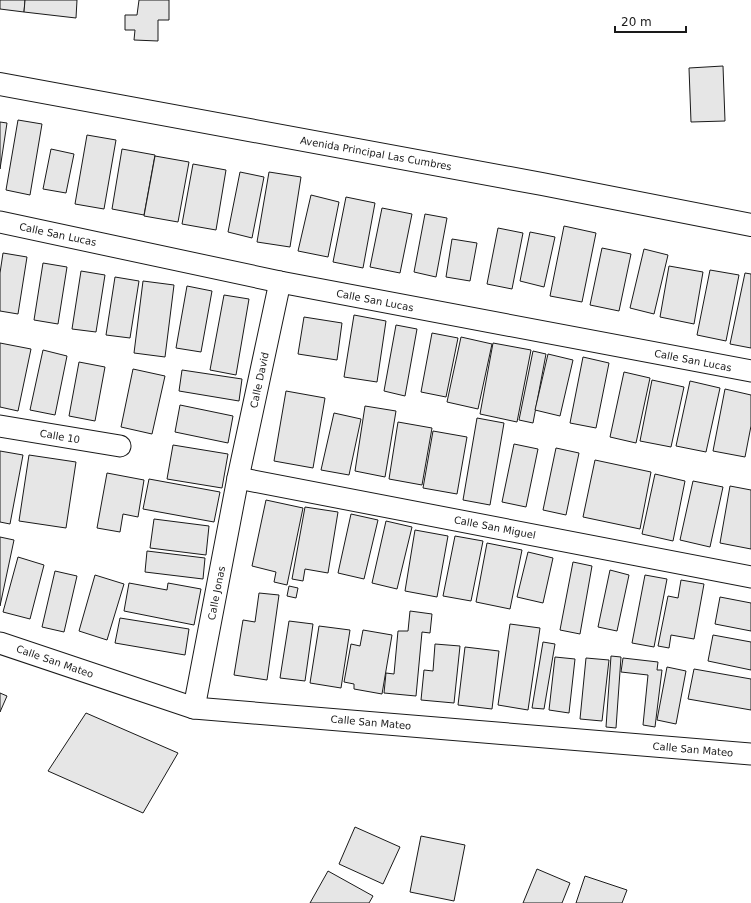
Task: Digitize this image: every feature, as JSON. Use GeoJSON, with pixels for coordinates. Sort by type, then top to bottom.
{"type":"FeatureCollection","features":[{"type":"Feature","properties":{"kind":"street","name":"Avenida Principal Las Cumbres"},"geometry":{"type":"LineString","coordinates":[[0,84],[542,184],[751,225]]}},
{"type":"Feature","properties":{"kind":"street","name":"Calle San Lucas"},"geometry":{"type":"LineString","coordinates":[[0,222],[280,282],[751,371]]}},
{"type":"Feature","properties":{"kind":"street","name":"Calle David"},"geometry":{"type":"LineString","coordinates":[[238,478],[280,282]]}},
{"type":"Feature","properties":{"kind":"street","name":"Calle 10"},"geometry":{"type":"LineString","coordinates":[[0,426],[120,446]]}},
{"type":"Feature","properties":{"kind":"street","name":"Calle San Miguel"},"geometry":{"type":"LineString","coordinates":[[238,478],[751,577]]}},
{"type":"Feature","properties":{"kind":"street","name":"Calle Jonas"},"geometry":{"type":"LineString","coordinates":[[194,708],[238,478]]}},
{"type":"Feature","properties":{"kind":"street","name":"Calle San Mateo"},"geometry":{"type":"LineString","coordinates":[[0,643],[194,708],[751,754]]}},
{"type":"Feature","properties":{"kind":"building"},"geometry":{"type":"Polygon","coordinates":[[[0,0],[25,0],[24,12],[0,9],[0,0]]]}},
{"type":"Feature","properties":{"kind":"building"},"geometry":{"type":"Polygon","coordinates":[[[25,0],[77,0],[76,18],[24,12],[25,0]]]}},
{"type":"Feature","properties":{"kind":"building"},"geometry":{"type":"Polygon","coordinates":[[[139,0],[169,0],[169,20],[158,20],[158,41],[134,40],[135,30],[125,30],[125,15],[137,15],[139,0]]]}},
{"type":"Feature","properties":{"kind":"building"},"geometry":{"type":"Polygon","coordinates":[[[723,66],[725,121],[691,122],[689,68],[723,66]]]}},
{"type":"Feature","properties":{"kind":"building"},"geometry":{"type":"Polygon","coordinates":[[[18,120],[42,124],[30,195],[6,190],[18,120]]]}},
{"type":"Feature","properties":{"kind":"building"},"geometry":{"type":"Polygon","coordinates":[[[0,122],[7,123],[0,169],[0,122]]]}},
{"type":"Feature","properties":{"kind":"building"},"geometry":{"type":"Polygon","coordinates":[[[87,135],[116,140],[104,209],[75,204],[87,135]]]}},
{"type":"Feature","properties":{"kind":"building"},"geometry":{"type":"Polygon","coordinates":[[[51,149],[74,154],[66,193],[43,189],[51,149]]]}},
{"type":"Feature","properties":{"kind":"building"},"geometry":{"type":"Polygon","coordinates":[[[122,149],[155,155],[144,215],[112,209],[122,149]]]}},
{"type":"Feature","properties":{"kind":"building"},"geometry":{"type":"Polygon","coordinates":[[[155,156],[189,162],[178,222],[144,216],[155,156]]]}},
{"type":"Feature","properties":{"kind":"building"},"geometry":{"type":"Polygon","coordinates":[[[193,164],[226,170],[216,230],[182,224],[193,164]]]}},
{"type":"Feature","properties":{"kind":"building"},"geometry":{"type":"Polygon","coordinates":[[[240,172],[264,177],[252,238],[228,232],[240,172]]]}},
{"type":"Feature","properties":{"kind":"building"},"geometry":{"type":"Polygon","coordinates":[[[269,172],[301,177],[290,247],[257,242],[269,172]]]}},
{"type":"Feature","properties":{"kind":"building"},"geometry":{"type":"Polygon","coordinates":[[[311,195],[339,202],[328,257],[298,251],[311,195]]]}},
{"type":"Feature","properties":{"kind":"building"},"geometry":{"type":"Polygon","coordinates":[[[346,197],[375,203],[363,268],[333,262],[346,197]]]}},
{"type":"Feature","properties":{"kind":"building"},"geometry":{"type":"Polygon","coordinates":[[[382,208],[412,214],[400,273],[370,267],[382,208]]]}},
{"type":"Feature","properties":{"kind":"building"},"geometry":{"type":"Polygon","coordinates":[[[425,214],[447,218],[436,277],[414,272],[425,214]]]}},
{"type":"Feature","properties":{"kind":"building"},"geometry":{"type":"Polygon","coordinates":[[[564,226],[596,233],[582,302],[550,296],[564,226]]]}},
{"type":"Feature","properties":{"kind":"building"},"geometry":{"type":"Polygon","coordinates":[[[498,228],[523,233],[512,289],[487,284],[498,228]]]}},
{"type":"Feature","properties":{"kind":"building"},"geometry":{"type":"Polygon","coordinates":[[[530,232],[555,237],[544,287],[520,281],[530,232]]]}},
{"type":"Feature","properties":{"kind":"building"},"geometry":{"type":"Polygon","coordinates":[[[452,239],[477,243],[470,281],[446,277],[452,239]]]}},
{"type":"Feature","properties":{"kind":"building"},"geometry":{"type":"Polygon","coordinates":[[[602,248],[631,254],[619,311],[590,305],[602,248]]]}},
{"type":"Feature","properties":{"kind":"building"},"geometry":{"type":"Polygon","coordinates":[[[644,249],[668,255],[654,314],[630,308],[644,249]]]}},
{"type":"Feature","properties":{"kind":"building"},"geometry":{"type":"Polygon","coordinates":[[[3,253],[27,257],[18,314],[0,311],[0,273],[3,253]]]}},
{"type":"Feature","properties":{"kind":"building"},"geometry":{"type":"Polygon","coordinates":[[[43,263],[67,267],[58,324],[34,320],[43,263]]]}},
{"type":"Feature","properties":{"kind":"building"},"geometry":{"type":"Polygon","coordinates":[[[669,266],[703,272],[694,324],[660,317],[669,266]]]}},
{"type":"Feature","properties":{"kind":"building"},"geometry":{"type":"Polygon","coordinates":[[[710,270],[739,275],[726,341],[697,335],[710,270]]]}},
{"type":"Feature","properties":{"kind":"building"},"geometry":{"type":"Polygon","coordinates":[[[81,271],[105,275],[96,332],[72,329],[81,271]]]}},
{"type":"Feature","properties":{"kind":"building"},"geometry":{"type":"Polygon","coordinates":[[[745,273],[751,274],[751,348],[730,344],[745,273]]]}},
{"type":"Feature","properties":{"kind":"building"},"geometry":{"type":"Polygon","coordinates":[[[115,277],[139,281],[130,338],[106,335],[115,277]]]}},
{"type":"Feature","properties":{"kind":"building"},"geometry":{"type":"Polygon","coordinates":[[[143,281],[174,285],[165,357],[134,353],[143,281]]]}},
{"type":"Feature","properties":{"kind":"building"},"geometry":{"type":"Polygon","coordinates":[[[187,286],[212,291],[201,352],[176,348],[187,286]]]}},
{"type":"Feature","properties":{"kind":"building"},"geometry":{"type":"Polygon","coordinates":[[[224,295],[249,299],[236,375],[210,370],[224,295]]]}},
{"type":"Feature","properties":{"kind":"building"},"geometry":{"type":"Polygon","coordinates":[[[354,315],[386,321],[377,382],[344,377],[354,315]]]}},
{"type":"Feature","properties":{"kind":"building"},"geometry":{"type":"Polygon","coordinates":[[[304,317],[342,323],[337,360],[298,354],[304,317]]]}},
{"type":"Feature","properties":{"kind":"building"},"geometry":{"type":"Polygon","coordinates":[[[396,325],[417,329],[405,396],[384,391],[396,325]]]}},
{"type":"Feature","properties":{"kind":"building"},"geometry":{"type":"Polygon","coordinates":[[[432,333],[458,338],[446,397],[421,392],[432,333]]]}},
{"type":"Feature","properties":{"kind":"building"},"geometry":{"type":"Polygon","coordinates":[[[461,337],[492,344],[478,409],[447,402],[461,337]]]}},
{"type":"Feature","properties":{"kind":"building"},"geometry":{"type":"Polygon","coordinates":[[[0,343],[31,349],[18,411],[0,407],[0,343]]]}},
{"type":"Feature","properties":{"kind":"building"},"geometry":{"type":"Polygon","coordinates":[[[493,343],[531,350],[517,422],[480,414],[493,343]]]}},
{"type":"Feature","properties":{"kind":"building"},"geometry":{"type":"Polygon","coordinates":[[[43,350],[67,356],[55,415],[30,410],[43,350]]]}},
{"type":"Feature","properties":{"kind":"building"},"geometry":{"type":"Polygon","coordinates":[[[533,351],[546,354],[533,423],[519,420],[533,351]]]}},
{"type":"Feature","properties":{"kind":"building"},"geometry":{"type":"Polygon","coordinates":[[[548,354],[573,360],[560,416],[535,410],[548,354]]]}},
{"type":"Feature","properties":{"kind":"building"},"geometry":{"type":"Polygon","coordinates":[[[583,357],[609,363],[596,428],[570,423],[583,357]]]}},
{"type":"Feature","properties":{"kind":"building"},"geometry":{"type":"Polygon","coordinates":[[[79,362],[105,367],[95,421],[69,416],[79,362]]]}},
{"type":"Feature","properties":{"kind":"building"},"geometry":{"type":"Polygon","coordinates":[[[133,369],[165,376],[152,434],[121,427],[133,369]]]}},
{"type":"Feature","properties":{"kind":"building"},"geometry":{"type":"Polygon","coordinates":[[[182,370],[242,379],[239,401],[179,391],[182,370]]]}},
{"type":"Feature","properties":{"kind":"building"},"geometry":{"type":"Polygon","coordinates":[[[624,372],[650,378],[636,443],[610,437],[624,372]]]}},
{"type":"Feature","properties":{"kind":"building"},"geometry":{"type":"Polygon","coordinates":[[[652,380],[684,387],[671,447],[640,441],[652,380]]]}},
{"type":"Feature","properties":{"kind":"building"},"geometry":{"type":"Polygon","coordinates":[[[690,381],[720,388],[706,452],[676,446],[690,381]]]}},
{"type":"Feature","properties":{"kind":"building"},"geometry":{"type":"Polygon","coordinates":[[[725,389],[751,395],[751,426],[745,457],[713,451],[725,389]]]}},
{"type":"Feature","properties":{"kind":"building"},"geometry":{"type":"Polygon","coordinates":[[[286,391],[325,398],[313,468],[274,461],[286,391]]]}},
{"type":"Feature","properties":{"kind":"building"},"geometry":{"type":"Polygon","coordinates":[[[180,405],[233,416],[228,443],[175,432],[180,405]]]}},
{"type":"Feature","properties":{"kind":"building"},"geometry":{"type":"Polygon","coordinates":[[[365,406],[396,411],[385,477],[355,471],[365,406]]]}},
{"type":"Feature","properties":{"kind":"building"},"geometry":{"type":"Polygon","coordinates":[[[334,413],[361,419],[349,475],[321,470],[334,413]]]}},
{"type":"Feature","properties":{"kind":"building"},"geometry":{"type":"Polygon","coordinates":[[[477,418],[504,423],[490,505],[463,500],[477,418]]]}},
{"type":"Feature","properties":{"kind":"building"},"geometry":{"type":"Polygon","coordinates":[[[398,422],[432,428],[422,485],[389,479],[398,422]]]}},
{"type":"Feature","properties":{"kind":"building"},"geometry":{"type":"Polygon","coordinates":[[[433,431],[467,437],[457,494],[423,488],[433,431]]]}},
{"type":"Feature","properties":{"kind":"building"},"geometry":{"type":"Polygon","coordinates":[[[514,444],[538,449],[526,507],[502,502],[514,444]]]}},
{"type":"Feature","properties":{"kind":"building"},"geometry":{"type":"Polygon","coordinates":[[[173,445],[228,454],[222,488],[167,479],[173,445]]]}},
{"type":"Feature","properties":{"kind":"building"},"geometry":{"type":"Polygon","coordinates":[[[556,448],[579,453],[566,515],[543,510],[556,448]]]}},
{"type":"Feature","properties":{"kind":"building"},"geometry":{"type":"Polygon","coordinates":[[[0,451],[23,455],[10,524],[0,522],[0,451]]]}},
{"type":"Feature","properties":{"kind":"building"},"geometry":{"type":"Polygon","coordinates":[[[29,455],[76,462],[66,528],[19,521],[29,455]]]}},
{"type":"Feature","properties":{"kind":"building"},"geometry":{"type":"Polygon","coordinates":[[[595,460],[651,472],[640,529],[583,517],[595,460]]]}},
{"type":"Feature","properties":{"kind":"building"},"geometry":{"type":"Polygon","coordinates":[[[107,473],[144,480],[138,517],[123,514],[120,532],[97,528],[107,473]]]}},
{"type":"Feature","properties":{"kind":"building"},"geometry":{"type":"Polygon","coordinates":[[[655,474],[685,481],[673,541],[642,534],[655,474]]]}},
{"type":"Feature","properties":{"kind":"building"},"geometry":{"type":"Polygon","coordinates":[[[149,479],[220,492],[214,522],[143,509],[149,479]]]}},
{"type":"Feature","properties":{"kind":"building"},"geometry":{"type":"Polygon","coordinates":[[[693,481],[723,487],[710,547],[680,540],[693,481]]]}},
{"type":"Feature","properties":{"kind":"building"},"geometry":{"type":"Polygon","coordinates":[[[730,486],[751,490],[751,549],[720,543],[730,486]]]}},
{"type":"Feature","properties":{"kind":"building"},"geometry":{"type":"Polygon","coordinates":[[[266,500],[303,508],[287,585],[274,582],[276,572],[252,566],[266,500]]]}},
{"type":"Feature","properties":{"kind":"building"},"geometry":{"type":"Polygon","coordinates":[[[305,507],[338,512],[328,573],[305,569],[303,581],[292,579],[305,507]]]}},
{"type":"Feature","properties":{"kind":"building"},"geometry":{"type":"Polygon","coordinates":[[[351,514],[378,520],[364,579],[338,573],[351,514]]]}},
{"type":"Feature","properties":{"kind":"building"},"geometry":{"type":"Polygon","coordinates":[[[154,519],[209,526],[206,555],[150,548],[154,519]]]}},
{"type":"Feature","properties":{"kind":"building"},"geometry":{"type":"Polygon","coordinates":[[[386,521],[412,527],[397,589],[372,583],[386,521]]]}},
{"type":"Feature","properties":{"kind":"building"},"geometry":{"type":"Polygon","coordinates":[[[415,530],[448,536],[437,597],[405,591],[415,530]]]}},
{"type":"Feature","properties":{"kind":"building"},"geometry":{"type":"Polygon","coordinates":[[[455,536],[483,541],[471,601],[443,596],[455,536]]]}},
{"type":"Feature","properties":{"kind":"building"},"geometry":{"type":"Polygon","coordinates":[[[0,537],[14,540],[0,606],[0,537]]]}},
{"type":"Feature","properties":{"kind":"building"},"geometry":{"type":"Polygon","coordinates":[[[487,543],[522,550],[510,609],[476,602],[487,543]]]}},
{"type":"Feature","properties":{"kind":"building"},"geometry":{"type":"Polygon","coordinates":[[[147,551],[205,558],[203,579],[145,572],[147,551]]]}},
{"type":"Feature","properties":{"kind":"building"},"geometry":{"type":"Polygon","coordinates":[[[528,552],[553,558],[543,603],[517,597],[528,552]]]}},
{"type":"Feature","properties":{"kind":"building"},"geometry":{"type":"Polygon","coordinates":[[[18,557],[44,565],[30,619],[3,612],[18,557]]]}},
{"type":"Feature","properties":{"kind":"building"},"geometry":{"type":"Polygon","coordinates":[[[573,562],[592,566],[580,634],[560,630],[573,562]]]}},
{"type":"Feature","properties":{"kind":"building"},"geometry":{"type":"Polygon","coordinates":[[[610,570],[629,575],[617,631],[598,627],[610,570]]]}},
{"type":"Feature","properties":{"kind":"building"},"geometry":{"type":"Polygon","coordinates":[[[55,571],[77,576],[64,632],[42,627],[55,571]]]}},
{"type":"Feature","properties":{"kind":"building"},"geometry":{"type":"Polygon","coordinates":[[[95,575],[124,584],[107,640],[79,631],[95,575]]]}},
{"type":"Feature","properties":{"kind":"building"},"geometry":{"type":"Polygon","coordinates":[[[645,575],[667,579],[654,647],[632,643],[645,575]]]}},
{"type":"Feature","properties":{"kind":"building"},"geometry":{"type":"Polygon","coordinates":[[[681,580],[704,584],[694,639],[671,635],[669,648],[658,646],[668,596],[678,598],[681,580]]]}},
{"type":"Feature","properties":{"kind":"building"},"geometry":{"type":"Polygon","coordinates":[[[129,583],[167,590],[168,583],[201,589],[194,625],[124,611],[129,583]]]}},
{"type":"Feature","properties":{"kind":"building"},"geometry":{"type":"Polygon","coordinates":[[[289,586],[298,588],[296,598],[287,596],[289,586]]]}},
{"type":"Feature","properties":{"kind":"building"},"geometry":{"type":"Polygon","coordinates":[[[259,593],[279,595],[267,680],[234,675],[243,620],[255,622],[259,593]]]}},
{"type":"Feature","properties":{"kind":"building"},"geometry":{"type":"Polygon","coordinates":[[[720,597],[751,603],[751,631],[715,624],[720,597]]]}},
{"type":"Feature","properties":{"kind":"building"},"geometry":{"type":"Polygon","coordinates":[[[410,611],[432,614],[430,633],[422,632],[416,696],[384,693],[386,673],[394,674],[398,631],[408,631],[410,611]]]}},
{"type":"Feature","properties":{"kind":"building"},"geometry":{"type":"Polygon","coordinates":[[[120,618],[189,629],[185,655],[115,643],[120,618]]]}},
{"type":"Feature","properties":{"kind":"building"},"geometry":{"type":"Polygon","coordinates":[[[289,621],[313,624],[305,681],[280,678],[289,621]]]}},
{"type":"Feature","properties":{"kind":"building"},"geometry":{"type":"Polygon","coordinates":[[[510,624],[540,628],[528,710],[498,705],[510,624]]]}},
{"type":"Feature","properties":{"kind":"building"},"geometry":{"type":"Polygon","coordinates":[[[319,626],[350,630],[341,688],[310,683],[319,626]]]}},
{"type":"Feature","properties":{"kind":"building"},"geometry":{"type":"Polygon","coordinates":[[[363,630],[392,635],[382,694],[354,689],[354,684],[344,682],[351,644],[360,646],[363,630]]]}},
{"type":"Feature","properties":{"kind":"building"},"geometry":{"type":"Polygon","coordinates":[[[713,635],[751,642],[751,670],[708,661],[713,635]]]}},
{"type":"Feature","properties":{"kind":"building"},"geometry":{"type":"Polygon","coordinates":[[[543,642],[555,644],[544,709],[532,708],[543,642]]]}},
{"type":"Feature","properties":{"kind":"building"},"geometry":{"type":"Polygon","coordinates":[[[435,644],[460,646],[454,703],[421,700],[424,670],[433,671],[435,644]]]}},
{"type":"Feature","properties":{"kind":"building"},"geometry":{"type":"Polygon","coordinates":[[[465,647],[499,651],[492,709],[458,705],[465,647]]]}},
{"type":"Feature","properties":{"kind":"building"},"geometry":{"type":"Polygon","coordinates":[[[611,656],[621,657],[616,728],[606,727],[611,656]]]}},
{"type":"Feature","properties":{"kind":"building"},"geometry":{"type":"Polygon","coordinates":[[[555,657],[575,659],[569,713],[549,710],[555,657]]]}},
{"type":"Feature","properties":{"kind":"building"},"geometry":{"type":"Polygon","coordinates":[[[586,658],[609,660],[602,721],[580,719],[586,658]]]}},
{"type":"Feature","properties":{"kind":"building"},"geometry":{"type":"Polygon","coordinates":[[[623,658],[658,662],[657,670],[662,670],[655,727],[643,725],[648,675],[621,672],[623,658]]]}},
{"type":"Feature","properties":{"kind":"building"},"geometry":{"type":"Polygon","coordinates":[[[667,667],[686,671],[676,724],[657,720],[667,667]]]}},
{"type":"Feature","properties":{"kind":"building"},"geometry":{"type":"Polygon","coordinates":[[[694,669],[751,679],[751,710],[688,699],[694,669]]]}},
{"type":"Feature","properties":{"kind":"building"},"geometry":{"type":"Polygon","coordinates":[[[0,693],[7,696],[0,712],[0,693]]]}},
{"type":"Feature","properties":{"kind":"building"},"geometry":{"type":"Polygon","coordinates":[[[86,713],[178,753],[143,813],[48,771],[86,713]]]}},
{"type":"Feature","properties":{"kind":"building"},"geometry":{"type":"Polygon","coordinates":[[[355,827],[400,847],[383,884],[339,864],[355,827]]]}},
{"type":"Feature","properties":{"kind":"building"},"geometry":{"type":"Polygon","coordinates":[[[421,836],[465,845],[454,901],[410,892],[421,836]]]}},
{"type":"Feature","properties":{"kind":"building"},"geometry":{"type":"Polygon","coordinates":[[[537,869],[570,883],[562,903],[523,903],[537,869]]]}},
{"type":"Feature","properties":{"kind":"building"},"geometry":{"type":"Polygon","coordinates":[[[328,871],[373,896],[369,903],[310,903],[328,871]]]}},
{"type":"Feature","properties":{"kind":"building"},"geometry":{"type":"Polygon","coordinates":[[[585,876],[627,890],[622,903],[576,903],[585,876]]]}}]}
